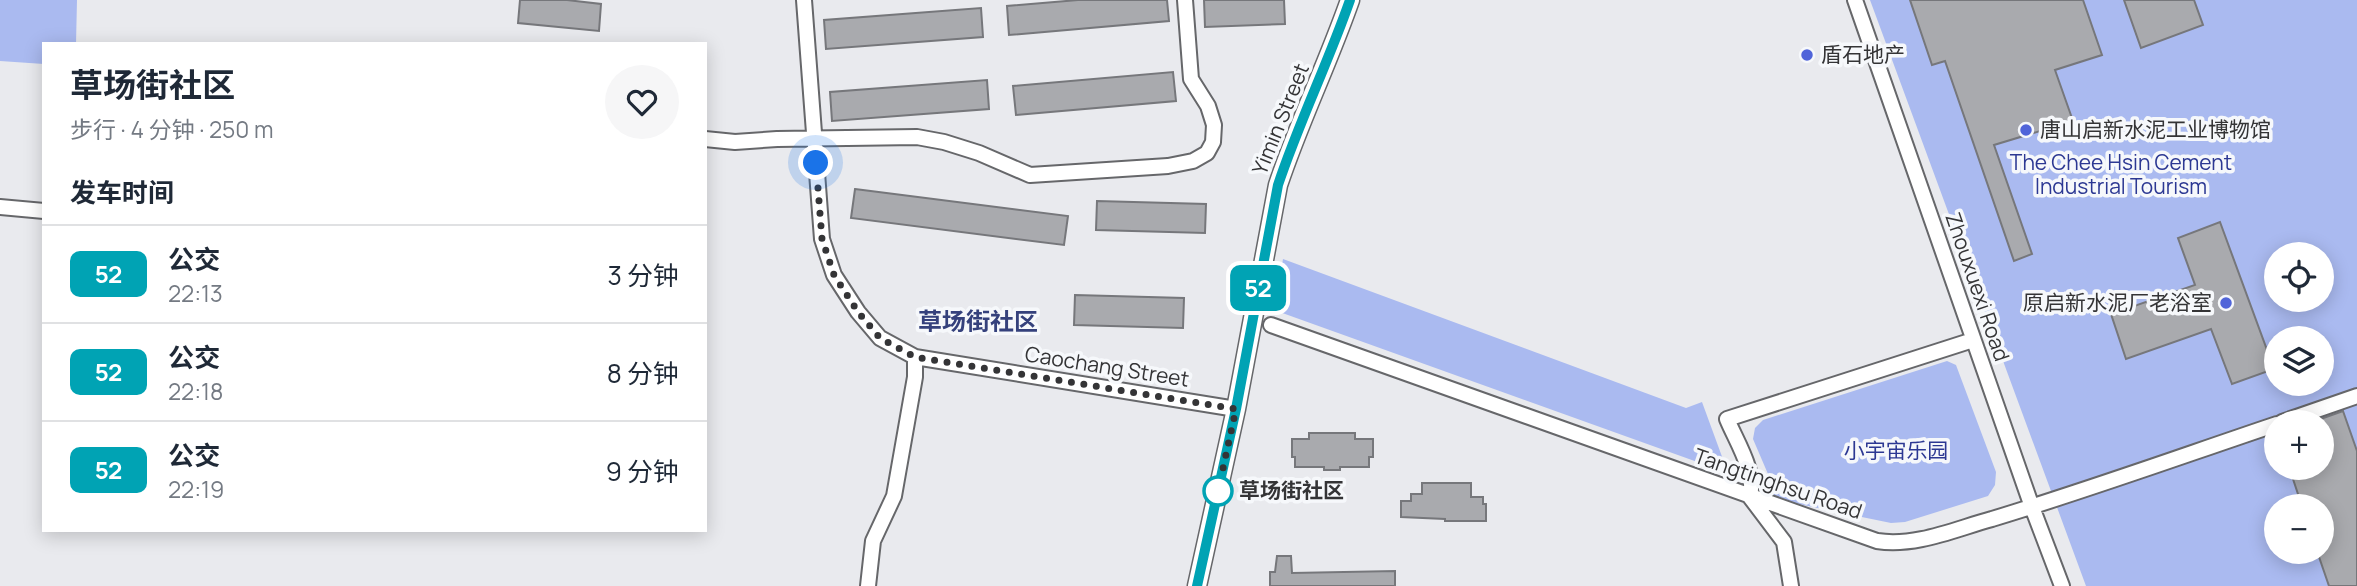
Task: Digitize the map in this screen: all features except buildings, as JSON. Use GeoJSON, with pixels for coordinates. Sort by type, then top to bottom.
{"type":"FeatureCollection","features":[{"type":"Feature","properties":{"kind":"street","name":"Caochang Street"},"geometry":{"type":"LineString","coordinates":[[804,0],[822,239],[834,275],[858,312],[880,338],[915,357],[1236,409]]}},
{"type":"Feature","properties":{"kind":"street"},"geometry":{"type":"LineString","coordinates":[[707,139],[735,142],[917,137],[979,153],[1030,175],[1168,166],[1193,161],[1207,153],[1213,142],[1214,125],[1208,106],[1191,79],[1185,0]]}},
{"type":"Feature","properties":{"kind":"street","name":"Yimin Street"},"geometry":{"type":"LineString","coordinates":[[1197,586],[1236,409],[1278,185],[1290,150],[1334,48],[1350,0]]}},
{"type":"Feature","properties":{"kind":"street","name":"Zhouxuexi Road"},"geometry":{"type":"LineString","coordinates":[[1855,0],[2062,586]]}},
{"type":"Feature","properties":{"kind":"street"},"geometry":{"type":"LineString","coordinates":[[0,207],[42,211]]}},
{"type":"Feature","properties":{"kind":"street","name":"Tangtinghsu Road"},"geometry":{"type":"LineString","coordinates":[[1271,325],[1750,497],[1877,541],[1893,543],[1916,541],[2032,507],[2264,428]]}},
{"type":"Feature","properties":{"kind":"street"},"geometry":{"type":"LineString","coordinates":[[1791,586],[1784,542],[1750,497],[1753,485],[1750,473],[1727,419],[1973,340]]}},
{"type":"Feature","properties":{"kind":"street"},"geometry":{"type":"LineString","coordinates":[[868,586],[873,541],[894,496],[915,377],[915,357]]}},
{"type":"Feature","properties":{"kind":"street"},"geometry":{"type":"LineString","coordinates":[[2317,410],[2357,396]]}},
{"type":"Feature","properties":{"kind":"green space"},"geometry":{"type":"Polygon","coordinates":[[[0,0],[77,0],[76,42],[42,42],[42,64],[0,61],[0,0]]]}},
{"type":"Feature","properties":{"kind":"green space","name":"The Chee Hsin Cement Industrial Tourism"},"geometry":{"type":"Polygon","coordinates":[[[1870,0],[2357,0],[2357,586],[2086,586],[1870,0]]]}},
{"type":"Feature","properties":{"kind":"green space"},"geometry":{"type":"Polygon","coordinates":[[[1283,259],[1686,408],[1702,402],[1728,473],[1274,310],[1283,259]]]}},
{"type":"Feature","properties":{"kind":"green space","name":"小宇宙乐园"},"geometry":{"type":"Polygon","coordinates":[[[1947,361],[1956,365],[1996,472],[1995,485],[1988,496],[1905,522],[1891,523],[1774,499],[1768,474],[1753,439],[1755,428],[1763,420],[1947,361]]]}},
{"type":"Feature","properties":{"kind":"bus line","name":"52"},"geometry":{"type":"LineString","coordinates":[[1197,586],[1236,409],[1278,185],[1290,150],[1334,48],[1350,0]]}},
{"type":"Feature","properties":{"kind":"place","name":"盾石地产"},"geometry":{"type":"Point","coordinates":[1807,55]}},
{"type":"Feature","properties":{"kind":"place","name":"唐山启新水泥工业博物馆"},"geometry":{"type":"Point","coordinates":[2026,130]}},
{"type":"Feature","properties":{"kind":"place","name":"原启新水泥厂老浴室"},"geometry":{"type":"Point","coordinates":[2226,303]}},
{"type":"Feature","properties":{"kind":"place","name":"草场街社区"},"geometry":{"type":"Point","coordinates":[1218,491]}},
{"type":"Feature","properties":{"kind":"district","name":"草场街社区"},"geometry":{"type":"Point","coordinates":[978,322]}},
{"type":"Feature","properties":{"kind":"route"},"geometry":{"type":"LineString","coordinates":[[816,163],[822,239],[834,275],[858,312],[880,338],[915,357],[1236,409],[1218,491]]}}]}
